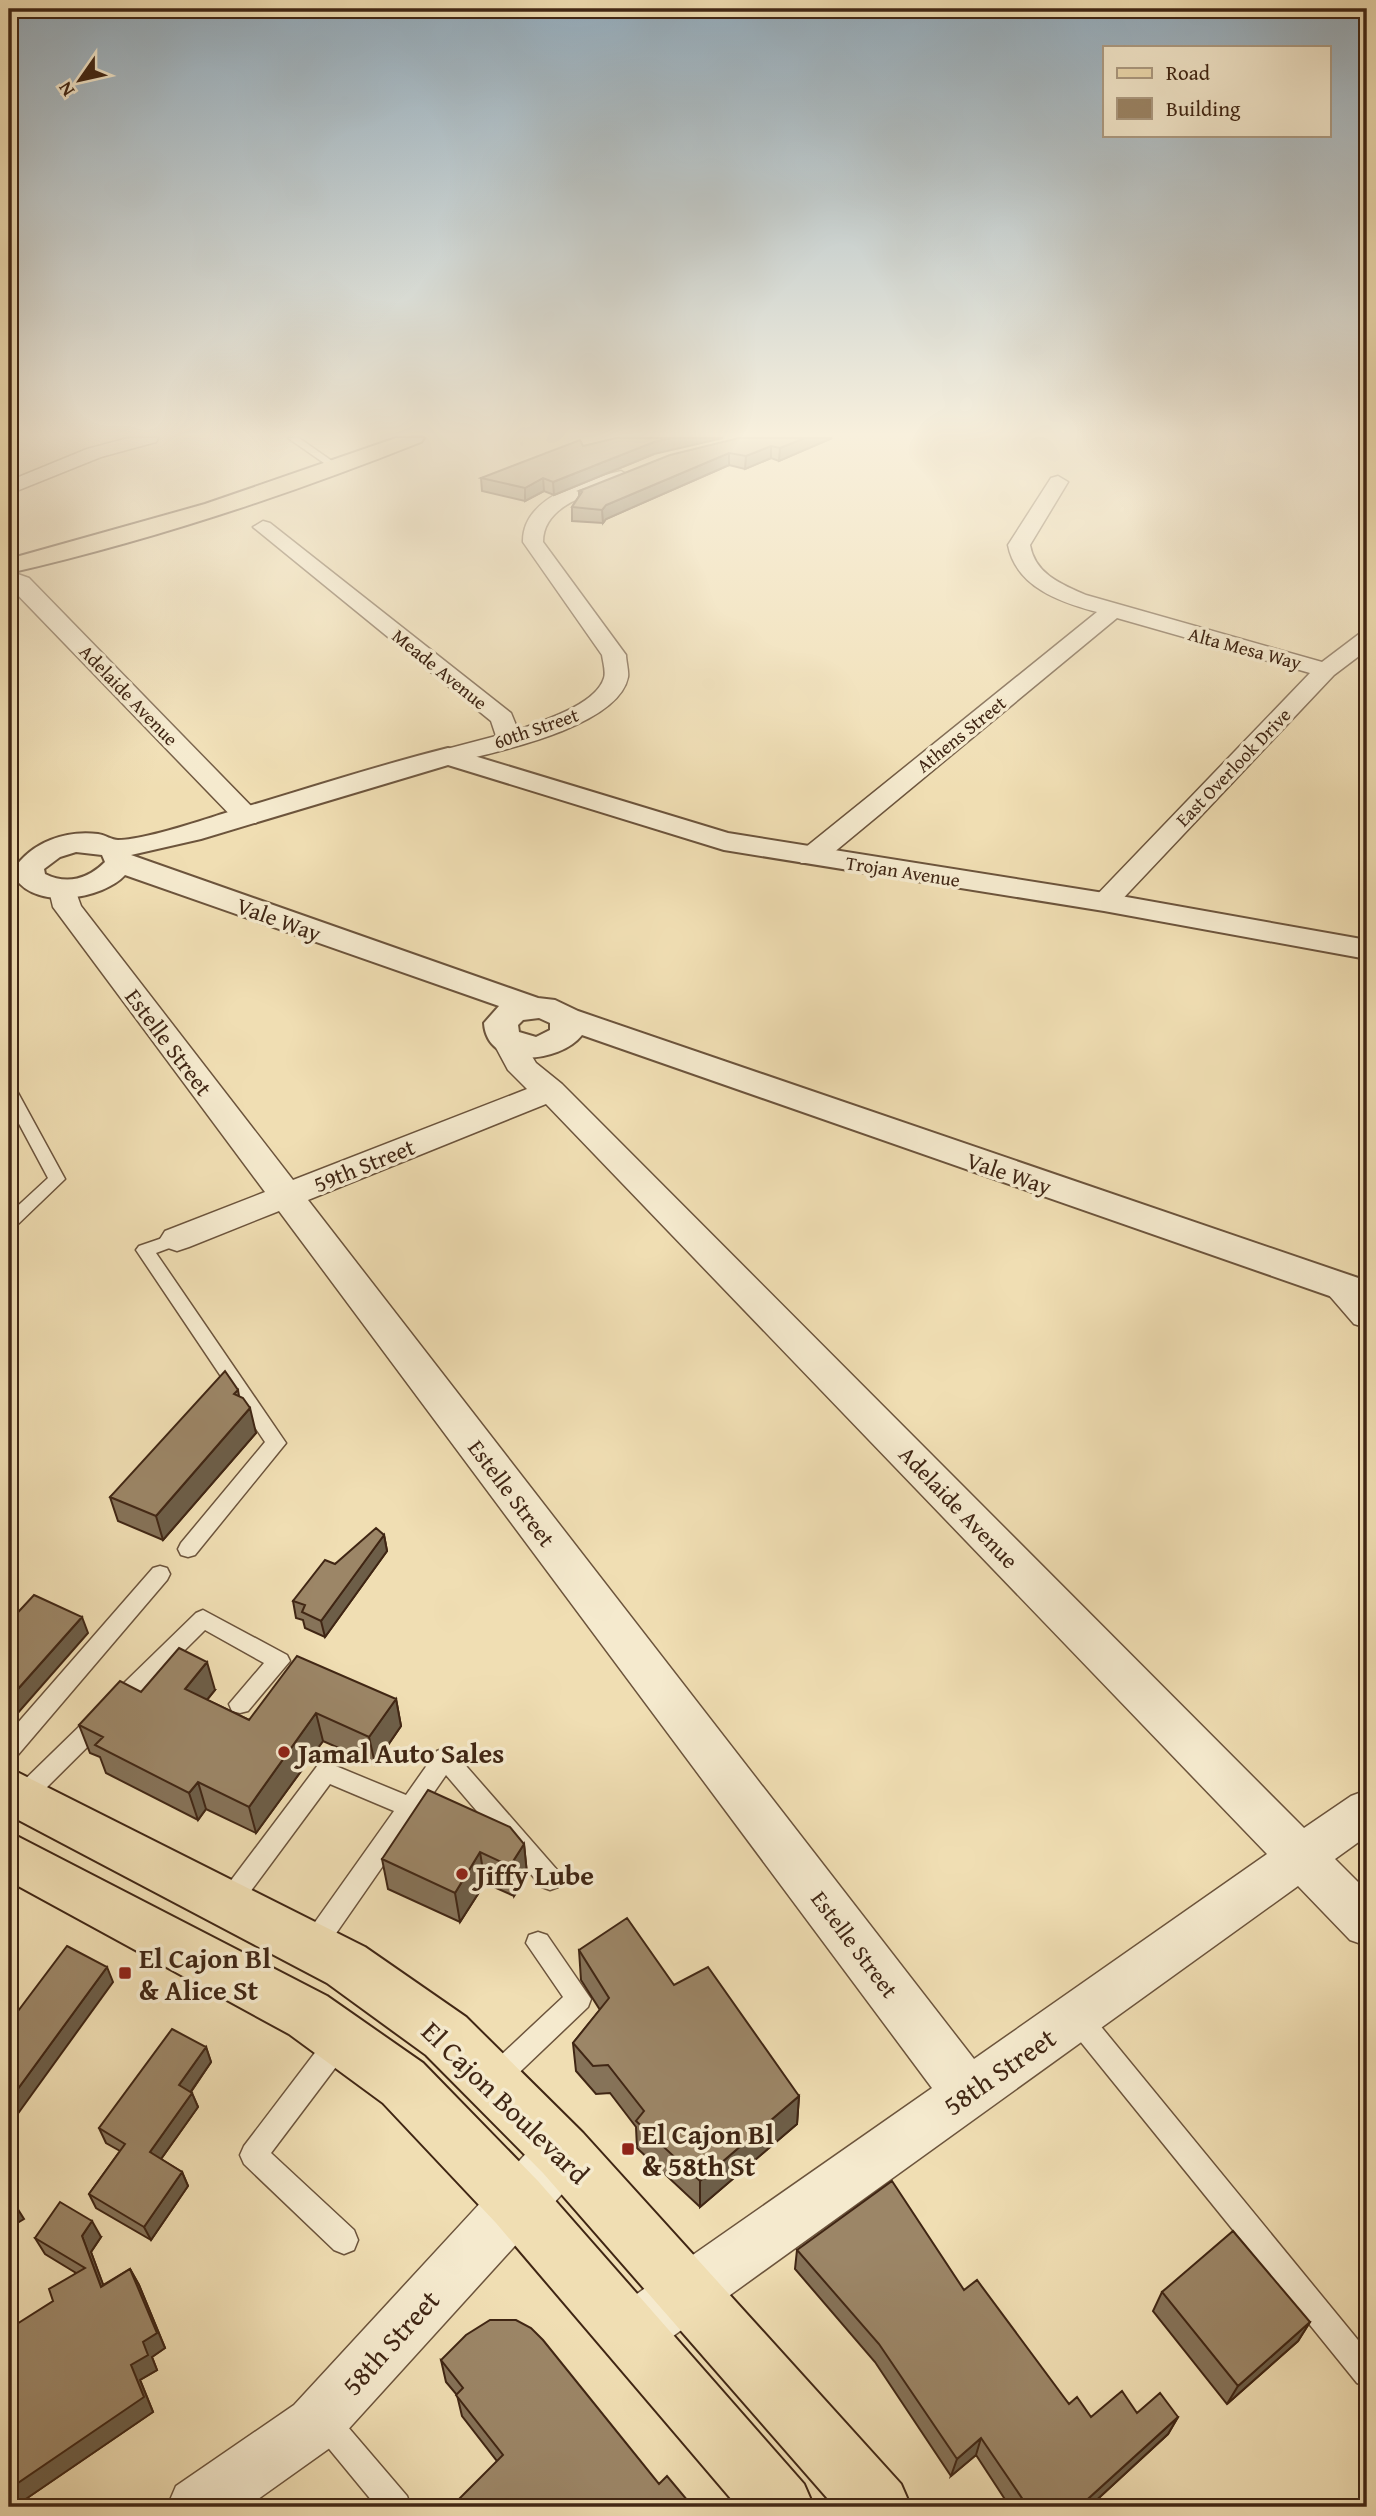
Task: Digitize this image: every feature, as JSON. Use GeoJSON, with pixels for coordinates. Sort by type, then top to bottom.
{"type":"FeatureCollection","features":[{"type":"Feature","properties":{"kind":"main road"},"geometry":{"type":"LineString","coordinates":[[9,566],[50,555]]}},
{"type":"Feature","properties":{"kind":"main road","name":"El Cajon Boulevard"},"geometry":{"type":"LineString","coordinates":[[13,1779],[228,1904],[345,1965],[446,2036],[563,2153],[878,2507]]}},
{"type":"Feature","properties":{"kind":"main road"},"geometry":{"type":"LineString","coordinates":[[9,1855],[308,2015],[403,2084],[517,2202],[781,2507]]}},
{"type":"Feature","properties":{"kind":"street","name":"Meade Avenue"},"geometry":{"type":"LineString","coordinates":[[299,555],[502,718],[509,739]]}},
{"type":"Feature","properties":{"kind":"street","name":"60th Street"},"geometry":{"type":"LineString","coordinates":[[117,856],[509,739],[581,714],[603,700],[616,682],[618,664],[543,555]]}},
{"type":"Feature","properties":{"kind":"street","name":"Alta Mesa Way"},"geometry":{"type":"LineString","coordinates":[[1020,555],[1021,562],[1047,586],[1112,611],[1326,670]]}},
{"type":"Feature","properties":{"kind":"street","name":"Adelaide Avenue"},"geometry":{"type":"LineString","coordinates":[[9,578],[21,583],[247,817]]}},
{"type":"Feature","properties":{"kind":"street","name":"Athens Street"},"geometry":{"type":"LineString","coordinates":[[811,856],[1112,611]]}},
{"type":"Feature","properties":{"kind":"street","name":"East Overlook Drive"},"geometry":{"type":"LineString","coordinates":[[1104,902],[1326,670],[1367,639]]}},
{"type":"Feature","properties":{"kind":"street","name":"Trojan Avenue"},"geometry":{"type":"LineString","coordinates":[[448,756],[724,841],[1104,902],[1367,950]]}},
{"type":"Feature","properties":{"kind":"street","name":"60th Street"},"geometry":{"type":"LineString","coordinates":[[76,843],[98,843],[117,856],[111,876],[90,886],[64,890],[44,887],[31,879],[23,856],[76,843]]}},
{"type":"Feature","properties":{"kind":"street","name":"Vale Way"},"geometry":{"type":"LineString","coordinates":[[117,856],[437,976],[532,1007],[553,1009],[558,1032]]}},
{"type":"Feature","properties":{"kind":"street","name":"Estelle Street"},"geometry":{"type":"LineString","coordinates":[[64,890],[67,907],[968,2093]]}},
{"type":"Feature","properties":{"kind":"street","name":"Vale Way"},"geometry":{"type":"LineString","coordinates":[[437,976],[457,990],[505,1039],[527,1048],[558,1032],[651,1050],[1354,1291]]}},
{"type":"Feature","properties":{"kind":"street"},"geometry":{"type":"LineString","coordinates":[[505,1039],[499,1030],[505,1017],[532,1007]]}},
{"type":"Feature","properties":{"kind":"street"},"geometry":{"type":"LineString","coordinates":[[551,1091],[548,1068],[558,1032]]}},
{"type":"Feature","properties":{"kind":"street","name":"Adelaide Avenue"},"geometry":{"type":"LineString","coordinates":[[505,1039],[512,1054],[540,1084],[551,1091],[1367,1924]]}},
{"type":"Feature","properties":{"kind":"street","name":"59th Street"},"geometry":{"type":"LineString","coordinates":[[177,1240],[551,1091]]}},
{"type":"Feature","properties":{"kind":"street"},"geometry":{"type":"LineString","coordinates":[[1354,1291],[1367,1315]]}},
{"type":"Feature","properties":{"kind":"street","name":"58th Street"},"geometry":{"type":"LineString","coordinates":[[631,2332],[1367,1810]]}},
{"type":"Feature","properties":{"kind":"street","name":"58th Street"},"geometry":{"type":"LineString","coordinates":[[197,2507],[321,2418],[563,2153]]}},
{"type":"Feature","properties":{"kind":"lane"},"geometry":{"type":"LineString","coordinates":[[9,1091],[57,1179],[9,1223]]}},
{"type":"Feature","properties":{"kind":"lane"},"geometry":{"type":"LineString","coordinates":[[177,1240],[145,1250],[276,1443],[188,1549]]}},
{"type":"Feature","properties":{"kind":"lane"},"geometry":{"type":"LineString","coordinates":[[13,1779],[160,1574]]}},
{"type":"Feature","properties":{"kind":"lane"},"geometry":{"type":"LineString","coordinates":[[13,1779],[203,1619],[279,1661],[240,1704]]}},
{"type":"Feature","properties":{"kind":"lane"},"geometry":{"type":"LineString","coordinates":[[312,1947],[444,1758],[550,1879]]}},
{"type":"Feature","properties":{"kind":"lane"},"geometry":{"type":"LineString","coordinates":[[228,1904],[326,1772],[410,1807]]}},
{"type":"Feature","properties":{"kind":"lane"},"geometry":{"type":"LineString","coordinates":[[491,2081],[579,1999],[538,1943]]}},
{"type":"Feature","properties":{"kind":"lane"},"geometry":{"type":"LineString","coordinates":[[1076,2017],[1367,2373]]}},
{"type":"Feature","properties":{"kind":"lane"},"geometry":{"type":"LineString","coordinates":[[341,2039],[253,2155],[344,2240]]}},
{"type":"Feature","properties":{"kind":"lane"},"geometry":{"type":"LineString","coordinates":[[321,2418],[396,2507]]}},
{"type":"Feature","properties":{"kind":"building"},"geometry":{"type":"Polygon","coordinates":[[[225,1371],[238,1390],[234,1394],[243,1398],[250,1408],[156,1516],[110,1497],[225,1371]]]}},
{"type":"Feature","properties":{"kind":"building"},"geometry":{"type":"Polygon","coordinates":[[[376,1528],[384,1535],[321,1621],[302,1612],[305,1605],[293,1601],[325,1560],[335,1564],[376,1528]]]}},
{"type":"Feature","properties":{"kind":"building"},"geometry":{"type":"Polygon","coordinates":[[[34,1595],[82,1617],[9,1699],[9,1622],[34,1595]]]}},
{"type":"Feature","properties":{"kind":"building"},"geometry":{"type":"Polygon","coordinates":[[[179,1648],[207,1662],[185,1689],[249,1720],[297,1656],[396,1699],[369,1737],[316,1713],[249,1807],[198,1782],[189,1793],[95,1745],[103,1737],[79,1725],[120,1681],[141,1692],[179,1648]]]}},
{"type":"Feature","properties":{"kind":"building"},"geometry":{"type":"Polygon","coordinates":[[[428,1790],[510,1827],[524,1844],[510,1866],[480,1852],[455,1893],[382,1859],[428,1790]]]}},
{"type":"Feature","properties":{"kind":"building"},"geometry":{"type":"Polygon","coordinates":[[[627,1918],[674,1985],[708,1967],[799,2096],[700,2181],[636,2121],[644,2111],[608,2065],[593,2066],[573,2043],[609,1998],[579,1950],[627,1918]]]}},
{"type":"Feature","properties":{"kind":"building"},"geometry":{"type":"Polygon","coordinates":[[[67,1946],[107,1967],[9,2101],[9,2023],[67,1946]]]}},
{"type":"Feature","properties":{"kind":"building"},"geometry":{"type":"Polygon","coordinates":[[[172,2029],[206,2047],[179,2085],[192,2093],[150,2152],[182,2172],[144,2227],[89,2194],[125,2144],[99,2128],[172,2029]]]}},
{"type":"Feature","properties":{"kind":"building"},"geometry":{"type":"Polygon","coordinates":[[[892,2181],[964,2290],[977,2280],[1069,2404],[1077,2397],[1091,2417],[1122,2391],[1137,2413],[1160,2393],[1178,2417],[1079,2507],[1028,2507],[981,2438],[957,2459],[879,2344],[797,2250],[892,2181]]]}},
{"type":"Feature","properties":{"kind":"building"},"geometry":{"type":"Polygon","coordinates":[[[60,2202],[92,2221],[82,2236],[101,2287],[130,2269],[157,2333],[143,2342],[148,2355],[131,2365],[144,2397],[9,2489],[9,2329],[53,2301],[49,2289],[85,2268],[35,2238],[60,2202]]]}},
{"type":"Feature","properties":{"kind":"building"},"geometry":{"type":"Polygon","coordinates":[[[1233,2231],[1310,2322],[1238,2386],[1162,2292],[1233,2231]]]}},
{"type":"Feature","properties":{"kind":"building"},"geometry":{"type":"Polygon","coordinates":[[[490,2320],[516,2320],[531,2328],[659,2484],[667,2476],[693,2507],[451,2507],[503,2455],[456,2395],[463,2388],[441,2360],[466,2335],[490,2320]]]}},
{"type":"Feature","properties":{"kind":"place","name":"Jamal Auto Sales"},"geometry":{"type":"Point","coordinates":[284,1752]}},
{"type":"Feature","properties":{"kind":"place","name":"Jiffy Lube"},"geometry":{"type":"Point","coordinates":[462,1874]}},
{"type":"Feature","properties":{"kind":"place","name":"El Cajon Bl & Alice St"},"geometry":{"type":"Point","coordinates":[125,1973]}},
{"type":"Feature","properties":{"kind":"place","name":"El Cajon Bl & 58th St"},"geometry":{"type":"Point","coordinates":[628,2149]}}]}
